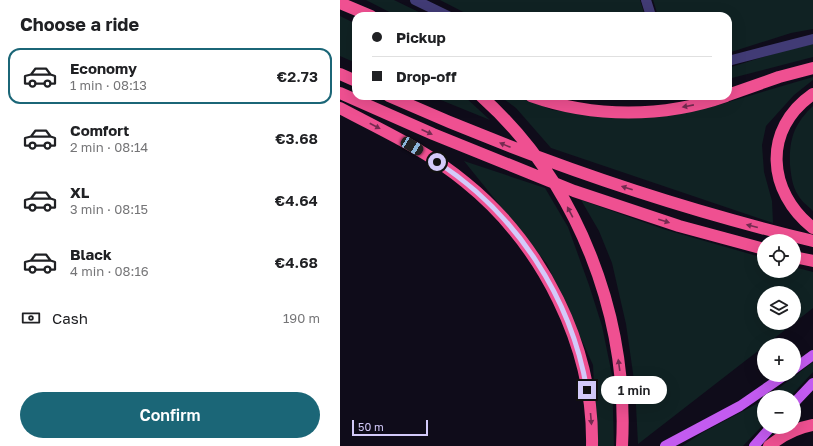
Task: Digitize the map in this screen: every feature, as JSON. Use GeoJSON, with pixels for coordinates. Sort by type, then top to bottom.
{"type":"FeatureCollection","features":[{"type":"Feature","properties":{"kind":"highway"},"geometry":{"type":"LineString","coordinates":[[340,3],[361,12]]}},
{"type":"Feature","properties":{"kind":"highway"},"geometry":{"type":"LineString","coordinates":[[732,94],[779,77],[813,68]]}},
{"type":"Feature","properties":{"kind":"highway"},"geometry":{"type":"LineString","coordinates":[[340,74],[352,79]]}},
{"type":"Feature","properties":{"kind":"highway"},"geometry":{"type":"LineString","coordinates":[[340,93],[352,98]]}},
{"type":"Feature","properties":{"kind":"highway"},"geometry":{"type":"LineString","coordinates":[[813,94],[797,107],[789,118],[779,140],[776,162],[780,183],[787,199],[794,210],[813,228]]}},
{"type":"Feature","properties":{"kind":"highway"},"geometry":{"type":"LineString","coordinates":[[356,100],[439,137],[574,191],[672,224],[757,247]]}},
{"type":"Feature","properties":{"kind":"highway"},"geometry":{"type":"LineString","coordinates":[[398,100],[518,150],[606,182],[737,222],[813,241]]}},
{"type":"Feature","properties":{"kind":"highway"},"geometry":{"type":"LineString","coordinates":[[485,100],[521,138],[551,179],[569,209],[587,247],[603,289],[614,334],[622,396],[622,446]]}},
{"type":"Feature","properties":{"kind":"highway"},"geometry":{"type":"LineString","coordinates":[[543,100],[568,106],[635,113],[672,109],[713,100]]}},
{"type":"Feature","properties":{"kind":"highway"},"geometry":{"type":"LineString","coordinates":[[340,108],[412,146],[446,167],[488,202],[515,232],[551,285],[572,335],[586,382],[591,416],[592,446]]}},
{"type":"Feature","properties":{"kind":"highway"},"geometry":{"type":"LineString","coordinates":[[801,258],[813,261]]}},
{"type":"Feature","properties":{"kind":"highway"},"geometry":{"type":"LineString","coordinates":[[769,446],[784,435],[798,428],[813,425]]}},
{"type":"Feature","properties":{"kind":"main road"},"geometry":{"type":"LineString","coordinates":[[801,364],[813,355]]}},
{"type":"Feature","properties":{"kind":"main road"},"geometry":{"type":"LineString","coordinates":[[665,446],[740,406],[775,382]]}},
{"type":"Feature","properties":{"kind":"main road"},"geometry":{"type":"LineString","coordinates":[[801,396],[813,383]]}},
{"type":"Feature","properties":{"kind":"main road"},"geometry":{"type":"LineString","coordinates":[[754,446],[765,434]]}},
{"type":"Feature","properties":{"kind":"lane"},"geometry":{"type":"LineString","coordinates":[[415,0],[440,12]]}},
{"type":"Feature","properties":{"kind":"lane"},"geometry":{"type":"LineString","coordinates":[[646,0],[650,12]]}},
{"type":"Feature","properties":{"kind":"lane"},"geometry":{"type":"LineString","coordinates":[[732,60],[813,38]]}},
{"type":"Feature","properties":{"kind":"shaded area"},"geometry":{"type":"Polygon","coordinates":[[[366,0],[394,0],[419,12],[389,12],[366,0]]]}},
{"type":"Feature","properties":{"kind":"shaded area"},"geometry":{"type":"Polygon","coordinates":[[[440,0],[640,0],[644,12],[463,12],[440,0]]]}},
{"type":"Feature","properties":{"kind":"shaded area"},"geometry":{"type":"Polygon","coordinates":[[[653,0],[813,0],[813,29],[791,33],[732,52],[732,12],[657,12],[653,0]]]}},
{"type":"Feature","properties":{"kind":"shaded area"},"geometry":{"type":"Polygon","coordinates":[[[340,16],[352,22],[352,61],[340,56],[340,16]]]}},
{"type":"Feature","properties":{"kind":"shaded area"},"geometry":{"type":"Polygon","coordinates":[[[813,44],[813,57],[732,78],[732,67],[783,51],[813,44]]]}},
{"type":"Feature","properties":{"kind":"shaded area"},"geometry":{"type":"Polygon","coordinates":[[[813,77],[813,80],[794,95],[766,126],[762,145],[764,172],[772,201],[773,223],[551,148],[516,108],[505,100],[529,100],[552,110],[638,118],[715,106],[813,77]]]}},
{"type":"Feature","properties":{"kind":"shaded area"},"geometry":{"type":"Polygon","coordinates":[[[441,100],[468,100],[490,120],[441,100]]]}},
{"type":"Feature","properties":{"kind":"shaded area"},"geometry":{"type":"Polygon","coordinates":[[[813,106],[813,211],[801,199],[794,188],[790,165],[790,147],[797,126],[801,119],[813,106]]]}},
{"type":"Feature","properties":{"kind":"shaded area"},"geometry":{"type":"Polygon","coordinates":[[[464,161],[545,188],[568,227],[602,326],[612,375],[614,446],[597,446],[593,365],[547,264],[464,161]]]}},
{"type":"Feature","properties":{"kind":"shaded area"},"geometry":{"type":"Polygon","coordinates":[[[581,200],[663,229],[757,256],[757,278],[801,278],[801,269],[813,272],[813,308],[801,317],[801,286],[757,286],[757,330],[785,330],[775,338],[757,338],[757,352],[638,444],[635,387],[626,324],[612,263],[599,231],[581,200]]]}},
{"type":"Feature","properties":{"kind":"shaded area"},"geometry":{"type":"Polygon","coordinates":[[[813,362],[813,372],[796,390],[776,390],[787,382],[801,382],[801,371],[813,362]]]}},
{"type":"Feature","properties":{"kind":"shaded area"},"geometry":{"type":"Polygon","coordinates":[[[757,404],[757,431],[743,446],[682,446],[702,433],[757,404]]]}},
{"type":"Feature","properties":{"kind":"route"},"geometry":{"type":"LineString","coordinates":[[437,162],[446,167],[488,202],[515,232],[538,264],[551,285],[562,309],[578,353],[587,390]]}}]}
